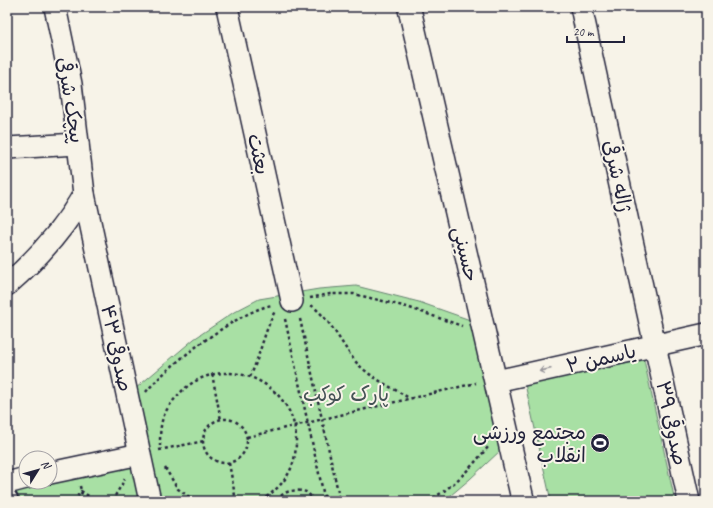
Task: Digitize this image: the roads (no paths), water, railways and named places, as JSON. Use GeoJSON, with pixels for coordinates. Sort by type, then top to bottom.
{"type":"FeatureCollection","features":[{"type":"Feature","properties":{"kind":"street","name":"پیچک شرقی"},"geometry":{"type":"LineString","coordinates":[[54,7],[71,84],[84,194]]}},
{"type":"Feature","properties":{"kind":"street","name":"بعثت"},"geometry":{"type":"LineString","coordinates":[[227,7],[290,302]]}},
{"type":"Feature","properties":{"kind":"street","name":"حسینی"},"geometry":{"type":"LineString","coordinates":[[409,7],[523,501]]}},
{"type":"Feature","properties":{"kind":"street","name":"ژاله شرقی"},"geometry":{"type":"LineString","coordinates":[[581,7],[655,346]]}},
{"type":"Feature","properties":{"kind":"street"},"geometry":{"type":"LineString","coordinates":[[7,148],[78,144]]}},
{"type":"Feature","properties":{"kind":"street"},"geometry":{"type":"LineString","coordinates":[[7,285],[58,233],[72,215],[84,194]]}},
{"type":"Feature","properties":{"kind":"street","name":"صدوقی ۴۳"},"geometry":{"type":"LineString","coordinates":[[84,194],[140,454],[158,498]]}},
{"type":"Feature","properties":{"kind":"street","name":"یاسمن ۲"},"geometry":{"type":"LineString","coordinates":[[496,382],[706,334]]}},
{"type":"Feature","properties":{"kind":"street","name":"صدوقی ۳۹"},"geometry":{"type":"LineString","coordinates":[[655,346],[689,501]]}},
{"type":"Feature","properties":{"kind":"street"},"geometry":{"type":"LineString","coordinates":[[58,471],[140,454]]}},
{"type":"Feature","properties":{"kind":"street"},"geometry":{"type":"LineString","coordinates":[[7,483],[18,480]]}},
{"type":"Feature","properties":{"kind":"place","name":"مجتمع ورزشی انقلاب"},"geometry":{"type":"Point","coordinates":[600,443]}},
{"type":"Feature","properties":{"kind":"park label","name":"پارک کوکب"},"geometry":{"type":"Point","coordinates":[346,394]}}]}
